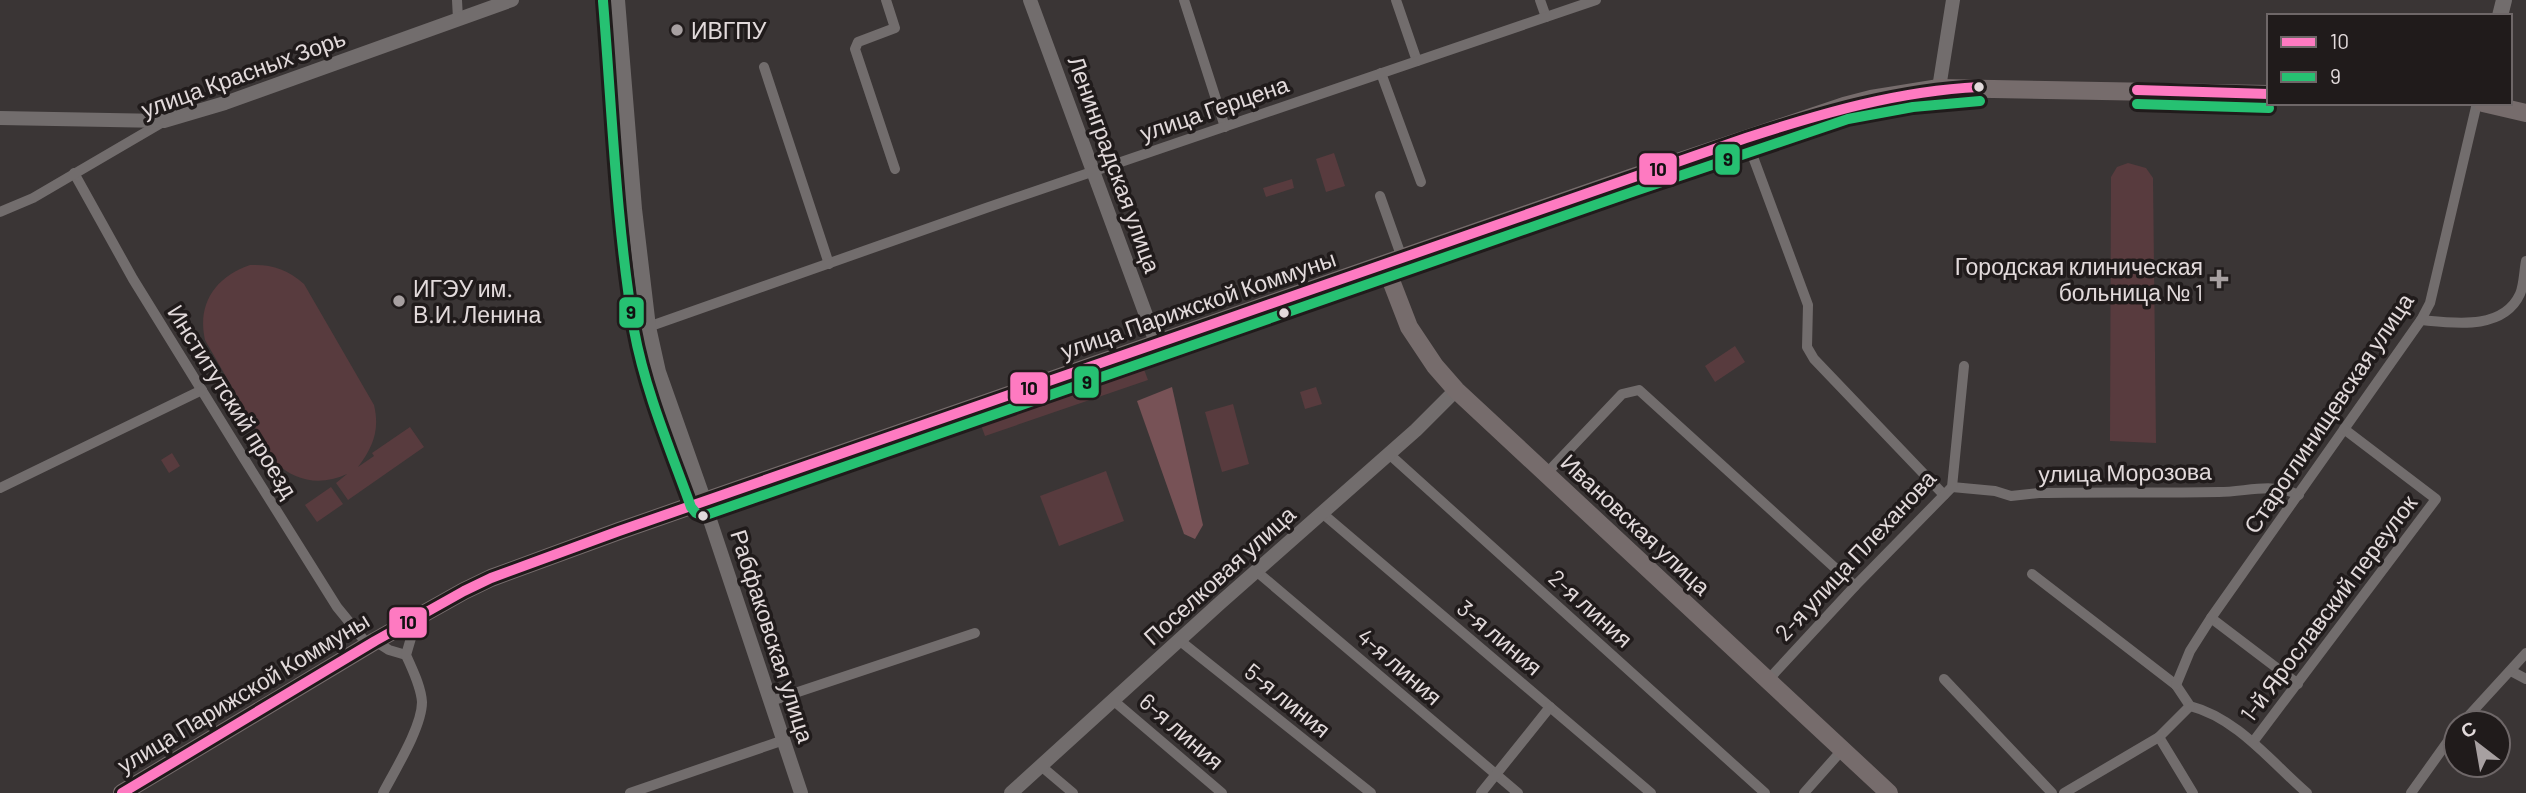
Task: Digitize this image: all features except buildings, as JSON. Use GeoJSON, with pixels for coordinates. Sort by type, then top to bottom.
{"type":"FeatureCollection","features":[{"type":"Feature","properties":{"kind":"main road","name":"Рабфаковская улица"},"geometry":{"type":"LineString","coordinates":[[617,0],[634,209],[648,327],[659,372],[704,502]]}},
{"type":"Feature","properties":{"kind":"main road","name":"улица Парижской Коммуны"},"geometry":{"type":"LineString","coordinates":[[122,793],[371,643],[491,578],[1746,138],[1871,99],[1939,88],[2267,94]]}},
{"type":"Feature","properties":{"kind":"main road"},"geometry":{"type":"LineString","coordinates":[[2492,105],[2526,113]]}},
{"type":"Feature","properties":{"kind":"main road","name":"Ивановская улица"},"geometry":{"type":"LineString","coordinates":[[1385,265],[1409,327],[1435,366],[1456,390],[1889,793]]}},
{"type":"Feature","properties":{"kind":"street"},"geometry":{"type":"LineString","coordinates":[[457,0],[458,19]]}},
{"type":"Feature","properties":{"kind":"street","name":"улица Красных Зорь"},"geometry":{"type":"LineString","coordinates":[[0,212],[33,198],[164,121],[225,103],[512,0]]}},
{"type":"Feature","properties":{"kind":"street"},"geometry":{"type":"LineString","coordinates":[[886,0],[895,28],[859,42],[855,49],[895,169]]}},
{"type":"Feature","properties":{"kind":"street","name":"Ленинградская улица"},"geometry":{"type":"LineString","coordinates":[[1030,0],[1157,345]]}},
{"type":"Feature","properties":{"kind":"street"},"geometry":{"type":"LineString","coordinates":[[1184,0],[1224,127]]}},
{"type":"Feature","properties":{"kind":"street"},"geometry":{"type":"LineString","coordinates":[[1396,0],[1417,61]]}},
{"type":"Feature","properties":{"kind":"street"},"geometry":{"type":"LineString","coordinates":[[1541,0],[1546,17]]}},
{"type":"Feature","properties":{"kind":"street","name":"улица Герцена"},"geometry":{"type":"LineString","coordinates":[[648,327],[1596,0]]}},
{"type":"Feature","properties":{"kind":"street"},"geometry":{"type":"LineString","coordinates":[[1939,88],[1953,0]]}},
{"type":"Feature","properties":{"kind":"street"},"geometry":{"type":"LineString","coordinates":[[764,67],[829,264]]}},
{"type":"Feature","properties":{"kind":"street"},"geometry":{"type":"LineString","coordinates":[[1381,73],[1421,182]]}},
{"type":"Feature","properties":{"kind":"street","name":"Староглинищевская улица"},"geometry":{"type":"LineString","coordinates":[[2176,685],[2190,651],[2211,618],[2421,320],[2430,303],[2477,105]]}},
{"type":"Feature","properties":{"kind":"street"},"geometry":{"type":"LineString","coordinates":[[0,118],[164,121]]}},
{"type":"Feature","properties":{"kind":"street"},"geometry":{"type":"LineString","coordinates":[[1746,138],[1808,305],[1807,347],[1814,359],[1948,491]]}},
{"type":"Feature","properties":{"kind":"street","name":"Институтский проезд"},"geometry":{"type":"LineString","coordinates":[[74,173],[133,279],[337,607],[371,643]]}},
{"type":"Feature","properties":{"kind":"street"},"geometry":{"type":"LineString","coordinates":[[1380,196],[1402,258]]}},
{"type":"Feature","properties":{"kind":"street"},"geometry":{"type":"LineString","coordinates":[[2421,320],[2462,324],[2488,320],[2511,306],[2521,293],[2526,261]]}},
{"type":"Feature","properties":{"kind":"street","name":"2-я улица Плеханова"},"geometry":{"type":"LineString","coordinates":[[1768,680],[1948,491],[1964,366]]}},
{"type":"Feature","properties":{"kind":"street"},"geometry":{"type":"LineString","coordinates":[[0,488],[202,390]]}},
{"type":"Feature","properties":{"kind":"street","name":"Поселковая улица"},"geometry":{"type":"LineString","coordinates":[[1011,793],[1389,454],[1456,390]]}},
{"type":"Feature","properties":{"kind":"street"},"geometry":{"type":"LineString","coordinates":[[1546,474],[1622,394],[1639,390],[1855,586]]}},
{"type":"Feature","properties":{"kind":"street","name":"1-й Ярославский переулок"},"geometry":{"type":"LineString","coordinates":[[2253,742],[2436,499],[2344,429]]}},
{"type":"Feature","properties":{"kind":"street","name":"2-я линия"},"geometry":{"type":"LineString","coordinates":[[1389,454],[1765,793]]}},
{"type":"Feature","properties":{"kind":"street","name":"улица Морозова"},"geometry":{"type":"LineString","coordinates":[[1948,491],[1995,491],[2011,496],[2039,493],[2224,492],[2268,486],[2299,495]]}},
{"type":"Feature","properties":{"kind":"street","name":"Рабфаковская улица"},"geometry":{"type":"LineString","coordinates":[[704,502],[801,793]]}},
{"type":"Feature","properties":{"kind":"street","name":"3-я линия"},"geometry":{"type":"LineString","coordinates":[[1322,513],[1651,793]]}},
{"type":"Feature","properties":{"kind":"street","name":"4-я линия"},"geometry":{"type":"LineString","coordinates":[[1256,571],[1518,793]]}},
{"type":"Feature","properties":{"kind":"street"},"geometry":{"type":"LineString","coordinates":[[2032,574],[2176,685],[2190,706],[2207,710],[2253,742],[2307,793]]}},
{"type":"Feature","properties":{"kind":"street"},"geometry":{"type":"LineString","coordinates":[[2211,618],[2298,684]]}},
{"type":"Feature","properties":{"kind":"street"},"geometry":{"type":"LineString","coordinates":[[383,793],[417,725],[422,703],[416,677],[406,655],[411,638],[409,621]]}},
{"type":"Feature","properties":{"kind":"street"},"geometry":{"type":"LineString","coordinates":[[771,701],[975,633]]}},
{"type":"Feature","properties":{"kind":"street","name":"5-я линия"},"geometry":{"type":"LineString","coordinates":[[1179,640],[1371,793]]}},
{"type":"Feature","properties":{"kind":"street"},"geometry":{"type":"LineString","coordinates":[[371,643],[406,655]]}},
{"type":"Feature","properties":{"kind":"street"},"geometry":{"type":"LineString","coordinates":[[2475,709],[2526,653]]}},
{"type":"Feature","properties":{"kind":"street"},"geometry":{"type":"LineString","coordinates":[[2511,671],[2526,679]]}},
{"type":"Feature","properties":{"kind":"street"},"geometry":{"type":"LineString","coordinates":[[1944,679],[2052,793]]}},
{"type":"Feature","properties":{"kind":"street","name":"6-я линия"},"geometry":{"type":"LineString","coordinates":[[1114,701],[1223,793]]}},
{"type":"Feature","properties":{"kind":"street"},"geometry":{"type":"LineString","coordinates":[[2064,793],[2159,737],[2190,706]]}},
{"type":"Feature","properties":{"kind":"street"},"geometry":{"type":"LineString","coordinates":[[1482,793],[1550,707]]}},
{"type":"Feature","properties":{"kind":"street"},"geometry":{"type":"LineString","coordinates":[[2159,737],[2193,793]]}},
{"type":"Feature","properties":{"kind":"street"},"geometry":{"type":"LineString","coordinates":[[630,793],[784,740]]}},
{"type":"Feature","properties":{"kind":"street"},"geometry":{"type":"LineString","coordinates":[[1804,793],[1843,749]]}},
{"type":"Feature","properties":{"kind":"street"},"geometry":{"type":"LineString","coordinates":[[2411,793],[2442,750]]}},
{"type":"Feature","properties":{"kind":"street"},"geometry":{"type":"LineString","coordinates":[[1041,766],[1073,793]]}},
{"type":"Feature","properties":{"kind":"shaded area"},"geometry":{"type":"Polygon","coordinates":[[[1334,153],[1345,186],[1326,192],[1316,159],[1334,153]]]}},
{"type":"Feature","properties":{"kind":"shaded area"},"geometry":{"type":"Polygon","coordinates":[[[2128,163],[2146,168],[2153,178],[2156,443],[2110,441],[2111,177],[2117,167],[2128,163]]]}},
{"type":"Feature","properties":{"kind":"shaded area"},"geometry":{"type":"Polygon","coordinates":[[[1292,179],[1294,188],[1266,197],[1263,188],[1292,179]]]}},
{"type":"Feature","properties":{"kind":"shaded area"},"geometry":{"type":"Polygon","coordinates":[[[250,265],[279,268],[304,284],[374,405],[374,438],[358,467],[374,456],[372,453],[410,427],[424,447],[348,500],[336,483],[347,474],[328,480],[309,480],[291,474],[275,462],[205,340],[204,315],[211,293],[227,277],[250,265]]]}},
{"type":"Feature","properties":{"kind":"shaded area"},"geometry":{"type":"Polygon","coordinates":[[[1735,346],[1745,362],[1715,382],[1705,366],[1735,346]]]}},
{"type":"Feature","properties":{"kind":"shaded area"},"geometry":{"type":"Polygon","coordinates":[[[1142,364],[1148,380],[985,436],[979,420],[1142,364]]]}},
{"type":"Feature","properties":{"kind":"shaded area"},"geometry":{"type":"Polygon","coordinates":[[[1172,387],[1203,525],[1195,539],[1184,534],[1137,401],[1172,387]]]}},
{"type":"Feature","properties":{"kind":"shaded area"},"geometry":{"type":"Polygon","coordinates":[[[1316,387],[1322,404],[1305,409],[1300,392],[1316,387]]]}},
{"type":"Feature","properties":{"kind":"shaded area"},"geometry":{"type":"Polygon","coordinates":[[[1233,404],[1249,464],[1222,472],[1205,412],[1233,404]]]}},
{"type":"Feature","properties":{"kind":"shaded area"},"geometry":{"type":"Polygon","coordinates":[[[172,453],[180,466],[169,473],[161,460],[172,453]]]}},
{"type":"Feature","properties":{"kind":"shaded area"},"geometry":{"type":"Polygon","coordinates":[[[1106,471],[1124,521],[1059,546],[1040,496],[1106,471]]]}},
{"type":"Feature","properties":{"kind":"shaded area"},"geometry":{"type":"Polygon","coordinates":[[[331,487],[343,504],[317,522],[305,505],[331,487]]]}},
{"type":"Feature","properties":{"kind":"transit line","name":"9"},"geometry":{"type":"LineString","coordinates":[[603,1],[619,207],[634,330],[651,397],[691,507],[703,516],[1848,119],[1913,107],[1980,101]]}},
{"type":"Feature","properties":{"kind":"transit line","name":"10"},"geometry":{"type":"LineString","coordinates":[[122,793],[375,641],[491,578],[1746,138],[1890,98],[1979,87]]}},
{"type":"Feature","properties":{"kind":"transit line","name":"10"},"geometry":{"type":"LineString","coordinates":[[2137,90],[2267,94]]}},
{"type":"Feature","properties":{"kind":"transit line","name":"9"},"geometry":{"type":"LineString","coordinates":[[2137,104],[2269,108]]}},
{"type":"Feature","properties":{"kind":"place","name":"ИВГПУ"},"geometry":{"type":"Point","coordinates":[677,30]}},
{"type":"Feature","properties":{"kind":"place","name":"Городская клиническая больница № 1"},"geometry":{"type":"Point","coordinates":[2219,279]}},
{"type":"Feature","properties":{"kind":"place","name":"ИГЭУ им. В.И. Ленина"},"geometry":{"type":"Point","coordinates":[399,301]}}]}
